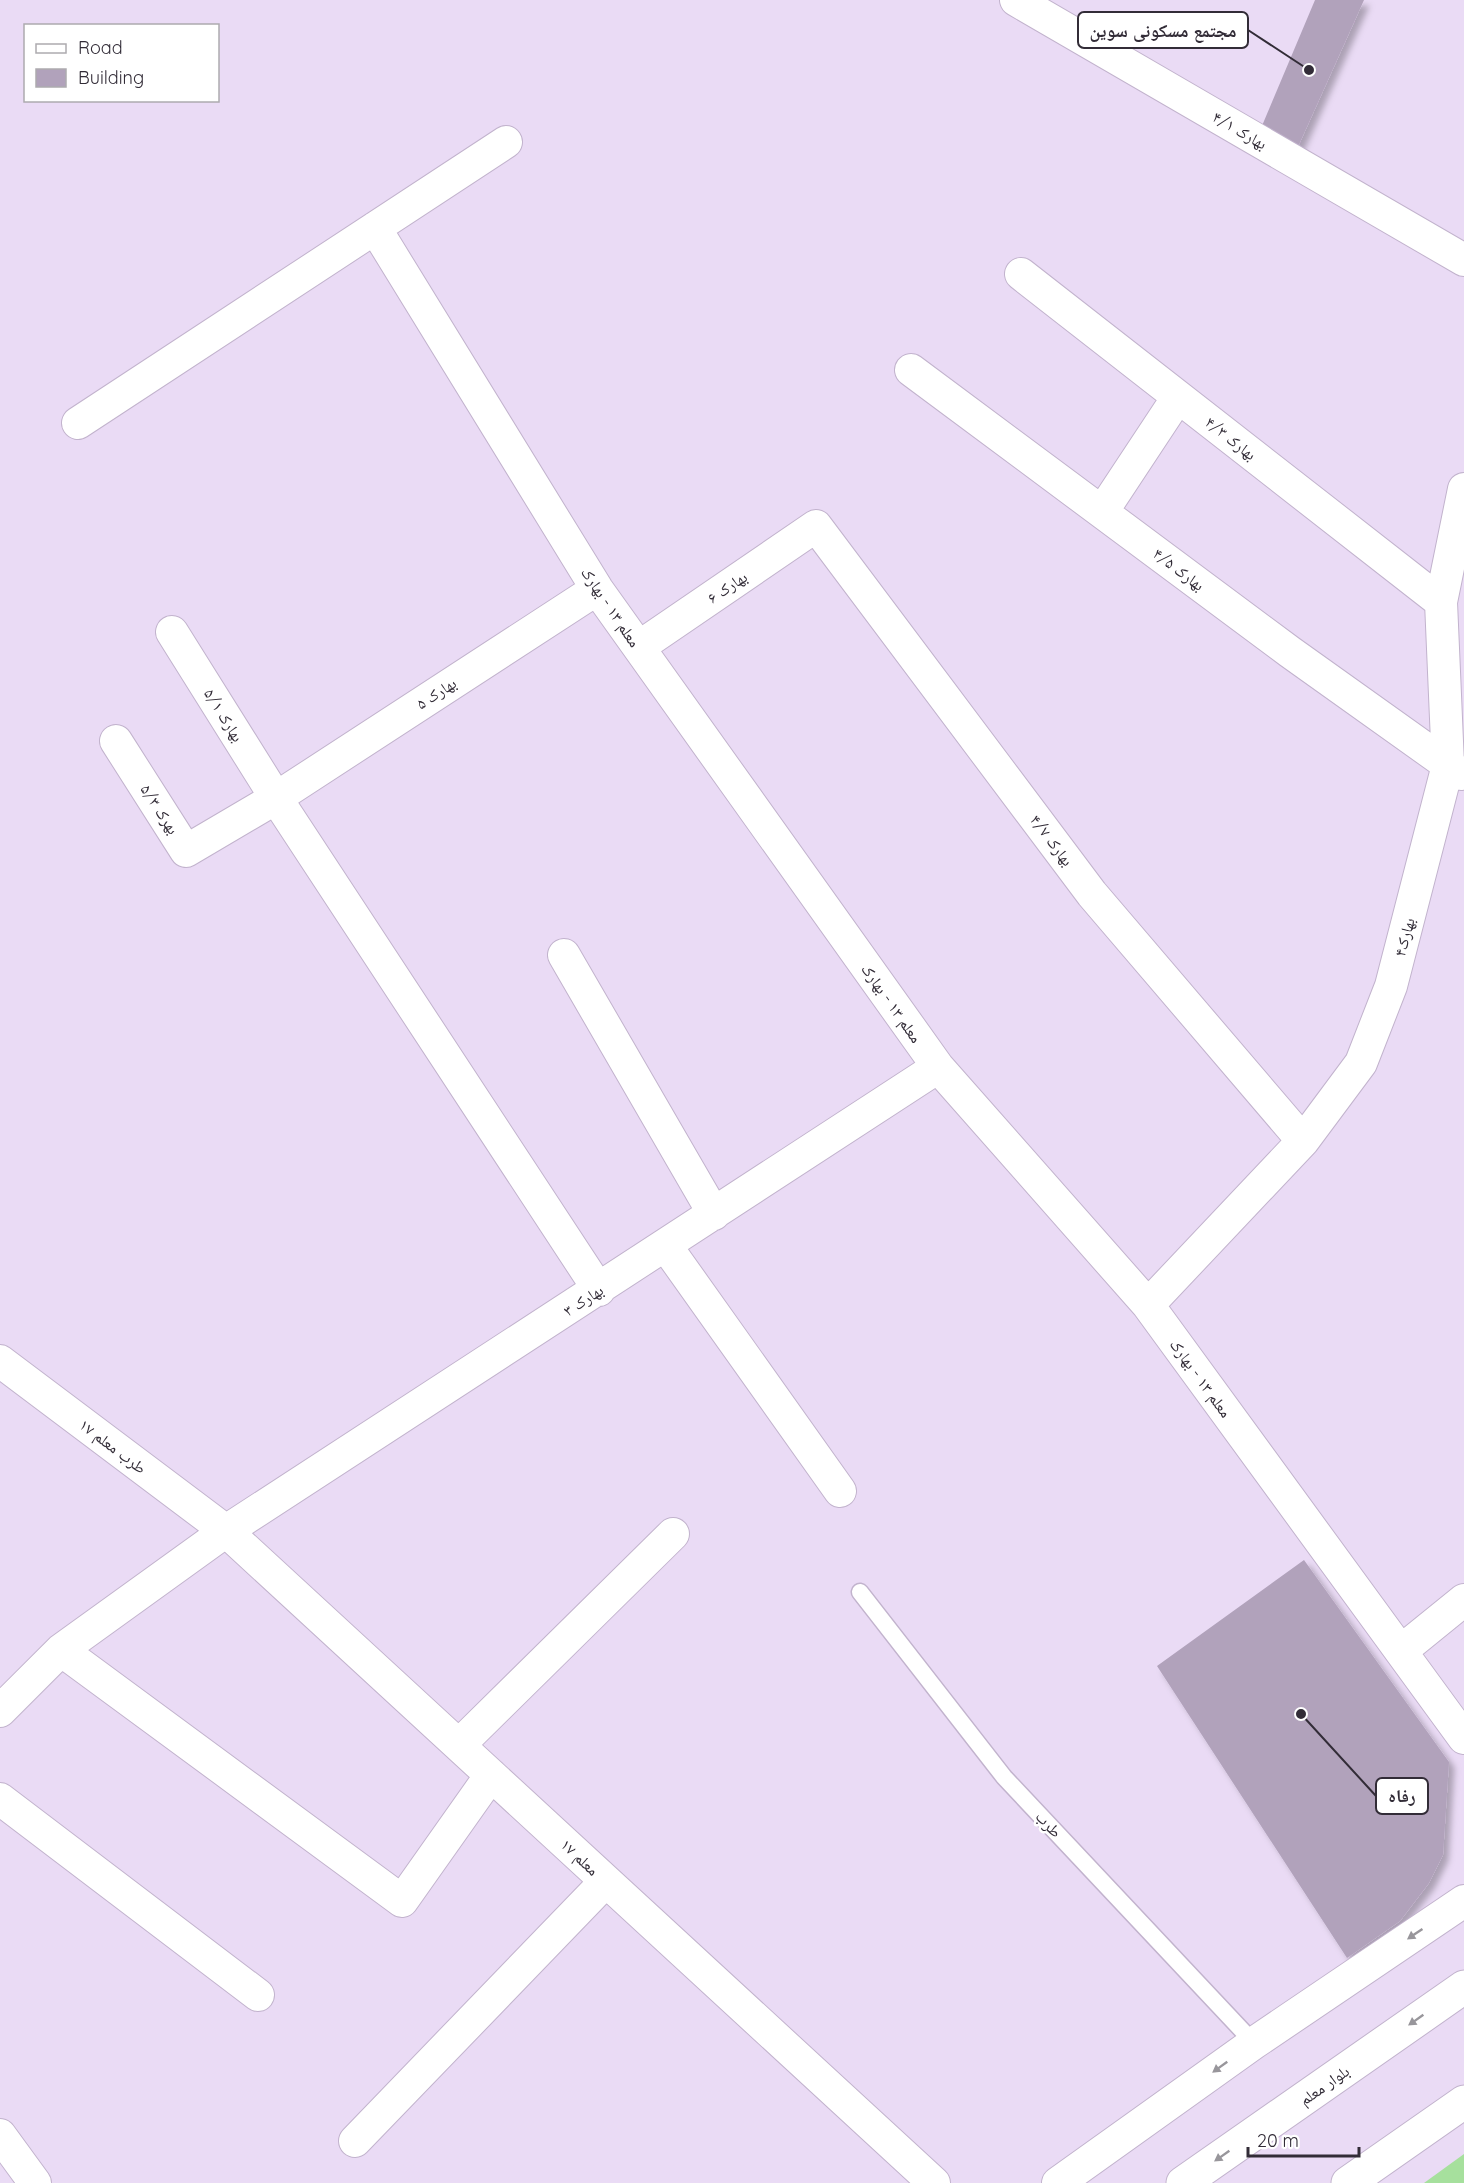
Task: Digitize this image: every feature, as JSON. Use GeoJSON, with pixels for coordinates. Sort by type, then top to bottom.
{"type":"FeatureCollection","features":[{"type":"Feature","properties":{"kind":"main road","name":"بلوار معلم"},"geometry":{"type":"LineString","coordinates":[[1183,2183],[1464,1987]]}},
{"type":"Feature","properties":{"kind":"main road"},"geometry":{"type":"LineString","coordinates":[[1348,2183],[1464,2102]]}},
{"type":"Feature","properties":{"kind":"street","name":"بهارک ۴/۱"},"geometry":{"type":"LineString","coordinates":[[1016,0],[1464,260]]}},
{"type":"Feature","properties":{"kind":"street"},"geometry":{"type":"LineString","coordinates":[[78,423],[506,142]]}},
{"type":"Feature","properties":{"kind":"street","name":"معلم ۱۳ - بهارک"},"geometry":{"type":"LineString","coordinates":[[375,228],[597,589],[938,1067],[1148,1305],[1464,1738]]}},
{"type":"Feature","properties":{"kind":"street","name":"بهارک ۴/۳"},"geometry":{"type":"LineString","coordinates":[[1021,274],[1441,602]]}},
{"type":"Feature","properties":{"kind":"street","name":"بهارک ۴/۵"},"geometry":{"type":"LineString","coordinates":[[911,370],[1290,652],[1456,771]]}},
{"type":"Feature","properties":{"kind":"street"},"geometry":{"type":"LineString","coordinates":[[1102,512],[1178,397]]}},
{"type":"Feature","properties":{"kind":"street","name":"بهارک۴"},"geometry":{"type":"LineString","coordinates":[[1148,1305],[1304,1141],[1361,1064],[1391,986],[1456,771],[1441,602],[1464,489]]}},
{"type":"Feature","properties":{"kind":"street","name":"بهارک ۶"},"geometry":{"type":"LineString","coordinates":[[639,647],[816,526]]}},
{"type":"Feature","properties":{"kind":"street","name":"بهارک ۴/۷"},"geometry":{"type":"LineString","coordinates":[[816,526],[1092,894],[1304,1141]]}},
{"type":"Feature","properties":{"kind":"street","name":"بهارک ۵"},"geometry":{"type":"LineString","coordinates":[[276,798],[597,589]]}},
{"type":"Feature","properties":{"kind":"street","name":"بهارک ۵/۱"},"geometry":{"type":"LineString","coordinates":[[172,632],[276,798],[599,1290]]}},
{"type":"Feature","properties":{"kind":"street","name":"بهرک ۵/۳"},"geometry":{"type":"LineString","coordinates":[[116,741],[186,851],[276,798]]}},
{"type":"Feature","properties":{"kind":"street"},"geometry":{"type":"LineString","coordinates":[[564,955],[714,1214]]}},
{"type":"Feature","properties":{"kind":"street","name":"بهارک ۳"},"geometry":{"type":"LineString","coordinates":[[0,1711],[61,1650],[226,1531],[938,1067]]}},
{"type":"Feature","properties":{"kind":"street"},"geometry":{"type":"LineString","coordinates":[[666,1246],[840,1491]]}},
{"type":"Feature","properties":{"kind":"street","name":"طرب معلم ۱۷"},"geometry":{"type":"LineString","coordinates":[[0,1361],[226,1531]]}},
{"type":"Feature","properties":{"kind":"street","name":"معلم ۱۷"},"geometry":{"type":"LineString","coordinates":[[226,1531],[934,2183]]}},
{"type":"Feature","properties":{"kind":"street"},"geometry":{"type":"LineString","coordinates":[[459,1745],[673,1534]]}},
{"type":"Feature","properties":{"kind":"street"},"geometry":{"type":"LineString","coordinates":[[1401,1651],[1464,1600]]}},
{"type":"Feature","properties":{"kind":"street"},"geometry":{"type":"LineString","coordinates":[[61,1650],[402,1901],[491,1774]]}},
{"type":"Feature","properties":{"kind":"street"},"geometry":{"type":"LineString","coordinates":[[0,1799],[258,1995]]}},
{"type":"Feature","properties":{"kind":"street"},"geometry":{"type":"LineString","coordinates":[[355,2140],[606,1881]]}},
{"type":"Feature","properties":{"kind":"street"},"geometry":{"type":"LineString","coordinates":[[1058,2183],[1254,2043],[1464,1901]]}},
{"type":"Feature","properties":{"kind":"street"},"geometry":{"type":"LineString","coordinates":[[0,2135],[35,2183]]}},
{"type":"Feature","properties":{"kind":"lane","name":"طرب"},"geometry":{"type":"LineString","coordinates":[[860,1592],[1004,1777],[1254,2043]]}},
{"type":"Feature","properties":{"kind":"green space"},"geometry":{"type":"Polygon","coordinates":[[[1464,2154],[1464,2183],[1424,2183],[1464,2154]]]}},
{"type":"Feature","properties":{"kind":"building"},"geometry":{"type":"Polygon","coordinates":[[[1315,0],[1364,0],[1292,160],[1256,140],[1315,0]]]}},
{"type":"Feature","properties":{"kind":"building"},"geometry":{"type":"Polygon","coordinates":[[[1304,1560],[1449,1762],[1443,1855],[1429,1883],[1400,1921],[1347,1958],[1157,1666],[1304,1560]]]}},
{"type":"Feature","properties":{"kind":"place","name":"مجتمع مسکونی سوین"},"geometry":{"type":"Point","coordinates":[1309,70]}},
{"type":"Feature","properties":{"kind":"place","name":"رفاه"},"geometry":{"type":"Point","coordinates":[1301,1714]}}]}
